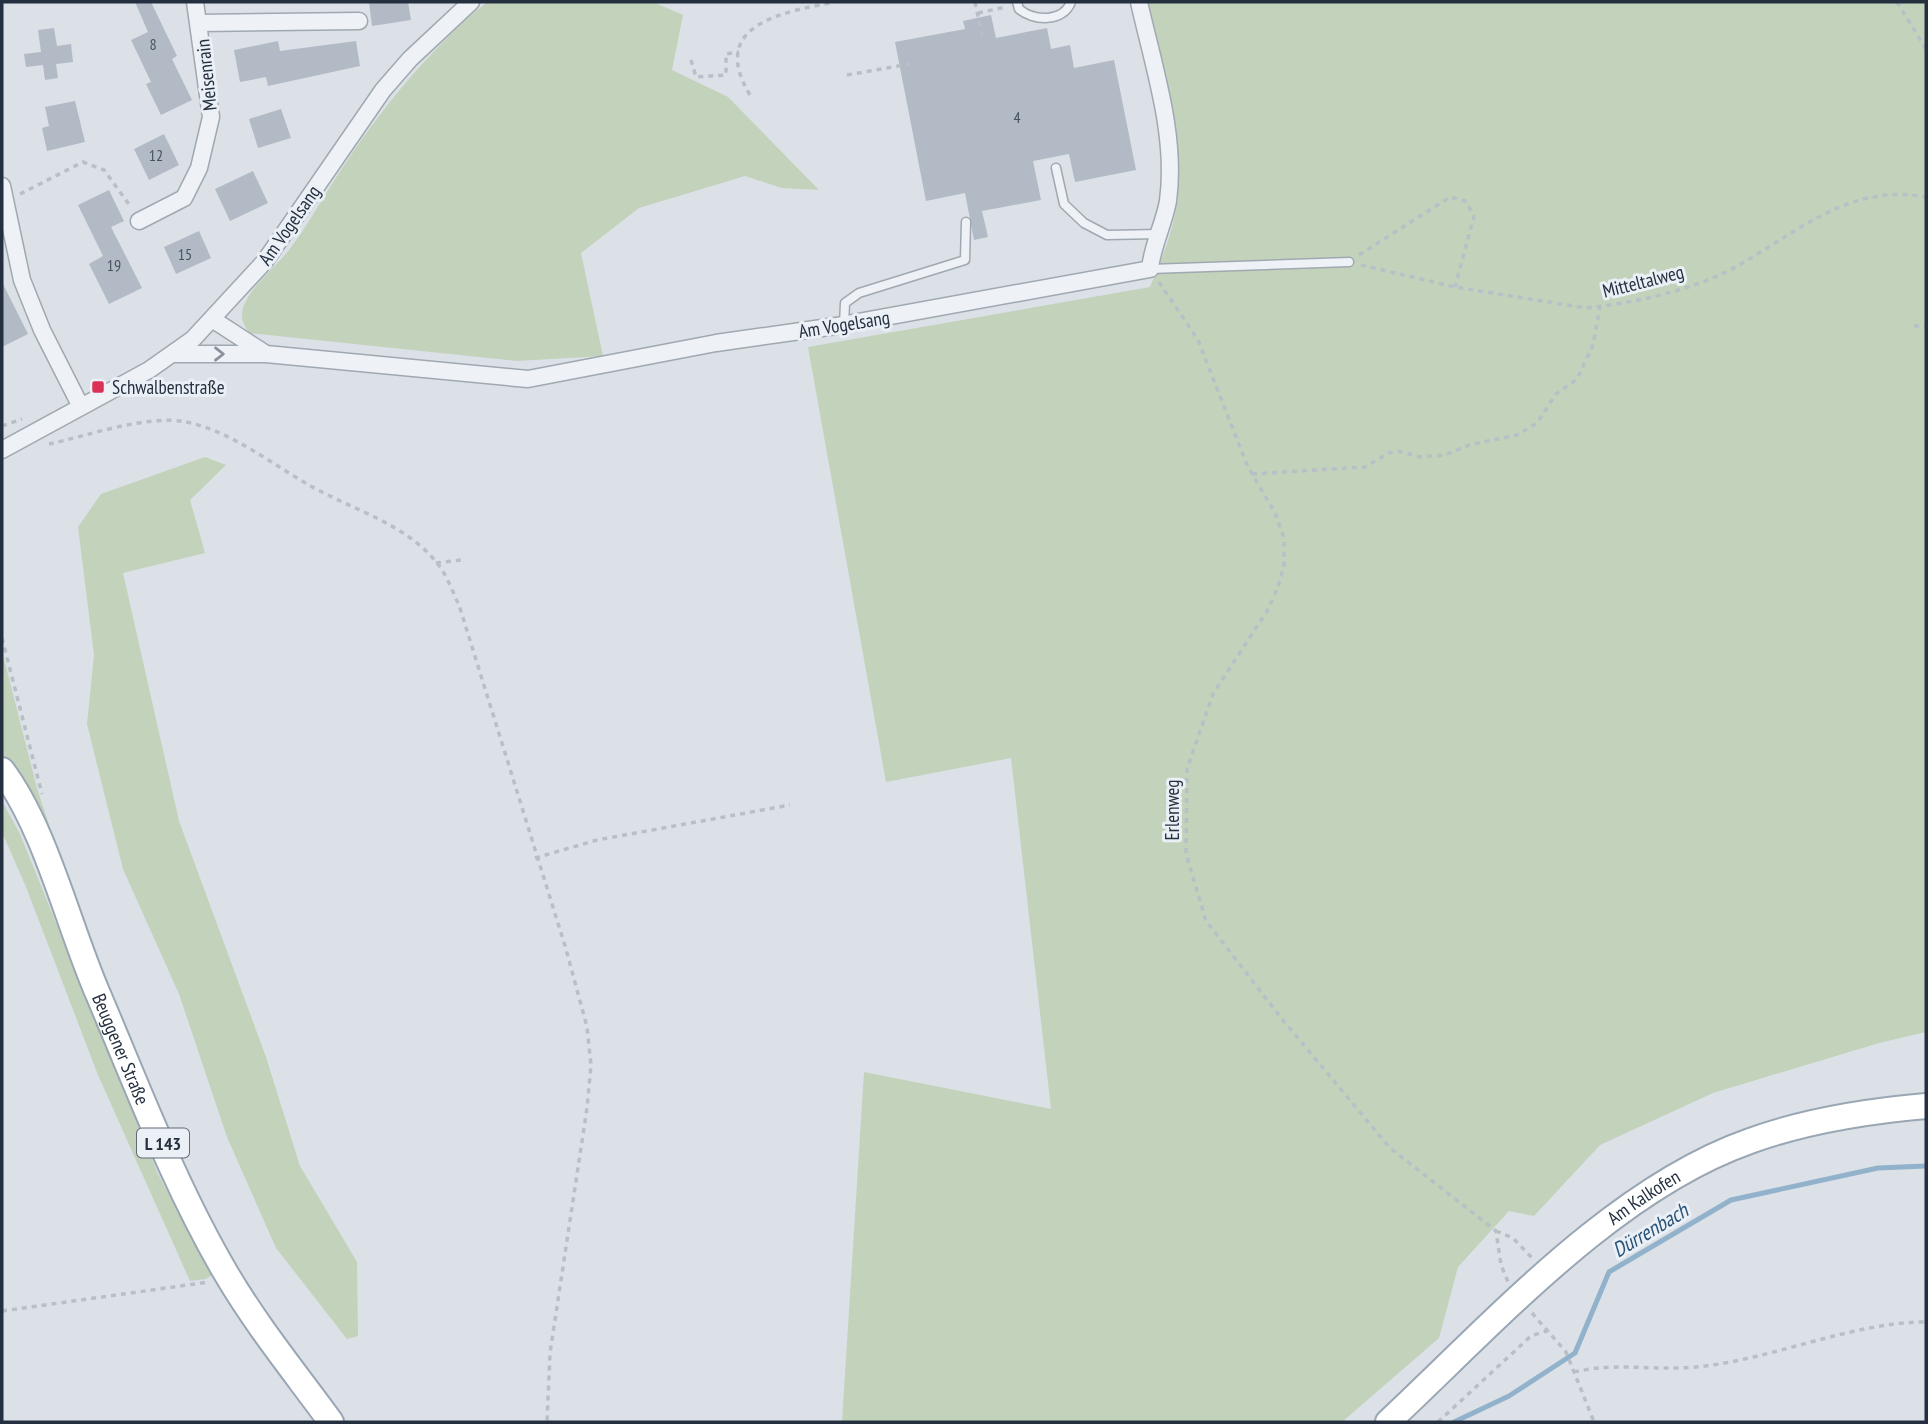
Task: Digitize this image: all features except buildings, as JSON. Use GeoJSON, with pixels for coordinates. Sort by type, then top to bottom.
{"type":"FeatureCollection","features":[{"type":"Feature","properties":{"kind":"main road","name":"Beuggener Straße"},"geometry":{"type":"LineString","coordinates":[[2,770],[12,783],[39,841],[144,1103],[201,1227],[227,1276],[331,1422]]}},
{"type":"Feature","properties":{"kind":"main road","name":"Am Kalkofen"},"geometry":{"type":"LineString","coordinates":[[1388,1422],[1543,1277],[1624,1209],[1683,1172],[1749,1141],[1821,1122],[1926,1106]]}},
{"type":"Feature","properties":{"kind":"street","name":"Meisenrain"},"geometry":{"type":"LineString","coordinates":[[139,221],[184,198],[200,168],[211,117],[195,2]]}},
{"type":"Feature","properties":{"kind":"street","name":"Am Vogelsang"},"geometry":{"type":"LineString","coordinates":[[2,450],[80,405],[149,370],[173,354],[212,318],[265,261],[383,90],[410,59],[471,2]]}},
{"type":"Feature","properties":{"kind":"street"},"geometry":{"type":"LineString","coordinates":[[1139,2],[1161,106],[1169,161],[1168,200],[1160,234],[1151,256],[1150,269]]}},
{"type":"Feature","properties":{"kind":"street","name":"Meisenrain"},"geometry":{"type":"LineString","coordinates":[[200,23],[359,21]]}},
{"type":"Feature","properties":{"kind":"street"},"geometry":{"type":"LineString","coordinates":[[3,193],[22,280],[42,330],[80,405]]}},
{"type":"Feature","properties":{"kind":"street","name":"Am Vogelsang"},"geometry":{"type":"LineString","coordinates":[[173,354],[266,354],[528,379],[716,342],[845,325],[1150,269]]}},
{"type":"Feature","properties":{"kind":"street","name":"Am Vogelsang"},"geometry":{"type":"LineString","coordinates":[[212,318],[266,354]]}},
{"type":"Feature","properties":{"kind":"lane"},"geometry":{"type":"LineString","coordinates":[[1018,3],[1028,16],[1037,19],[1060,15],[1071,2]]}},
{"type":"Feature","properties":{"kind":"lane"},"geometry":{"type":"LineString","coordinates":[[1056,168],[1064,204],[1084,223],[1107,234],[1160,234]]}},
{"type":"Feature","properties":{"kind":"lane"},"geometry":{"type":"LineString","coordinates":[[845,325],[845,303],[859,293],[965,260],[966,222]]}},
{"type":"Feature","properties":{"kind":"lane"},"geometry":{"type":"LineString","coordinates":[[1150,269],[1349,262]]}},
{"type":"Feature","properties":{"kind":"path"},"geometry":{"type":"LineString","coordinates":[[750,95],[740,78],[737,61],[743,39],[758,22],[780,12],[835,2]]}},
{"type":"Feature","properties":{"kind":"path"},"geometry":{"type":"LineString","coordinates":[[975,2],[983,40]]}},
{"type":"Feature","properties":{"kind":"path"},"geometry":{"type":"LineString","coordinates":[[1897,2],[1926,48]]}},
{"type":"Feature","properties":{"kind":"path"},"geometry":{"type":"LineString","coordinates":[[978,13],[1018,3]]}},
{"type":"Feature","properties":{"kind":"path"},"geometry":{"type":"LineString","coordinates":[[691,60],[696,77],[726,75],[726,54],[740,52]]}},
{"type":"Feature","properties":{"kind":"path"},"geometry":{"type":"LineString","coordinates":[[847,75],[910,64]]}},
{"type":"Feature","properties":{"kind":"path"},"geometry":{"type":"LineString","coordinates":[[3,193],[83,162],[104,170],[118,186],[139,221]]}},
{"type":"Feature","properties":{"kind":"path","name":"Mitteltalweg"},"geometry":{"type":"LineString","coordinates":[[1349,262],[1455,287],[1586,308],[1600,307],[1665,293],[1724,273],[1812,218],[1854,202],[1902,192],[1926,197]]}},
{"type":"Feature","properties":{"kind":"path"},"geometry":{"type":"LineString","coordinates":[[1349,262],[1450,197],[1465,201],[1474,216],[1455,287]]}},
{"type":"Feature","properties":{"kind":"path","name":"Erlenweg"},"geometry":{"type":"LineString","coordinates":[[1150,269],[1198,340],[1252,474],[1275,513],[1284,538],[1284,566],[1266,611],[1213,694],[1186,769],[1186,854],[1206,920],[1282,1019],[1390,1148],[1496,1231],[1513,1238],[1532,1257],[1543,1277]]}},
{"type":"Feature","properties":{"kind":"path"},"geometry":{"type":"LineString","coordinates":[[1252,474],[1365,467],[1398,452],[1421,457],[1445,455],[1469,445],[1517,435],[1537,423],[1556,394],[1577,379],[1593,345],[1600,307]]}},
{"type":"Feature","properties":{"kind":"path"},"geometry":{"type":"LineString","coordinates":[[1914,326],[1926,326]]}},
{"type":"Feature","properties":{"kind":"path"},"geometry":{"type":"LineString","coordinates":[[38,429],[47,444],[153,422],[185,422],[219,434],[312,487],[362,509],[410,539],[436,563],[459,605],[535,858],[566,949],[587,1027],[590,1065],[587,1108],[550,1353],[547,1422]]}},
{"type":"Feature","properties":{"kind":"path"},"geometry":{"type":"LineString","coordinates":[[436,563],[461,560]]}},
{"type":"Feature","properties":{"kind":"path"},"geometry":{"type":"LineString","coordinates":[[2,638],[45,801]]}},
{"type":"Feature","properties":{"kind":"path"},"geometry":{"type":"LineString","coordinates":[[535,858],[597,840],[789,805]]}},
{"type":"Feature","properties":{"kind":"path"},"geometry":{"type":"LineString","coordinates":[[1496,1231],[1501,1265],[1510,1287]]}},
{"type":"Feature","properties":{"kind":"path"},"geometry":{"type":"LineString","coordinates":[[2,1311],[199,1286],[227,1276]]}},
{"type":"Feature","properties":{"kind":"path"},"geometry":{"type":"LineString","coordinates":[[1529,1310],[1566,1352],[1594,1422]]}},
{"type":"Feature","properties":{"kind":"path"},"geometry":{"type":"LineString","coordinates":[[1574,1372],[1597,1366],[1695,1367],[1851,1333],[1926,1322]]}},
{"type":"Feature","properties":{"kind":"path"},"geometry":{"type":"LineString","coordinates":[[1438,1422],[1531,1336],[1549,1330]]}},
{"type":"Feature","properties":{"kind":"green space"},"geometry":{"type":"Polygon","coordinates":[[[487,2],[653,2],[683,15],[672,70],[728,97],[819,190],[782,188],[745,176],[639,208],[581,253],[603,356],[517,361],[249,333],[242,312],[252,291],[292,246],[347,161],[394,97],[429,56],[487,2]]]}},
{"type":"Feature","properties":{"kind":"green space"},"geometry":{"type":"Polygon","coordinates":[[[1145,2],[1926,2],[1926,1032],[1879,1043],[1713,1093],[1600,1145],[1534,1216],[1509,1211],[1458,1267],[1439,1338],[1342,1422],[842,1422],[864,1072],[1051,1109],[1011,758],[886,782],[808,347],[1150,287],[1176,210],[1178,160],[1170,106],[1145,2]]]}},
{"type":"Feature","properties":{"kind":"green space"},"geometry":{"type":"Polygon","coordinates":[[[205,457],[226,465],[190,500],[205,553],[123,573],[179,821],[266,1057],[300,1166],[357,1262],[358,1336],[347,1339],[276,1248],[227,1137],[179,994],[123,869],[87,724],[94,655],[78,527],[101,494],[205,457]]]}},
{"type":"Feature","properties":{"kind":"green space"},"geometry":{"type":"Polygon","coordinates":[[[2,651],[37,788],[54,840],[49,842],[27,795],[2,756],[2,651]]]}},
{"type":"Feature","properties":{"kind":"green space"},"geometry":{"type":"Polygon","coordinates":[[[2,801],[20,834],[158,1174],[212,1275],[206,1279],[190,1281],[98,1075],[26,887],[2,832],[2,801]]]}},
{"type":"Feature","properties":{"kind":"waterway","name":"Dürrenbach"},"geometry":{"type":"LineString","coordinates":[[1454,1422],[1509,1396],[1575,1353],[1609,1272],[1731,1200],[1878,1168],[1926,1166]]}},
{"type":"Feature","properties":{"kind":"place","name":"Schwalbenstraße"},"geometry":{"type":"Point","coordinates":[98,387]}}]}
